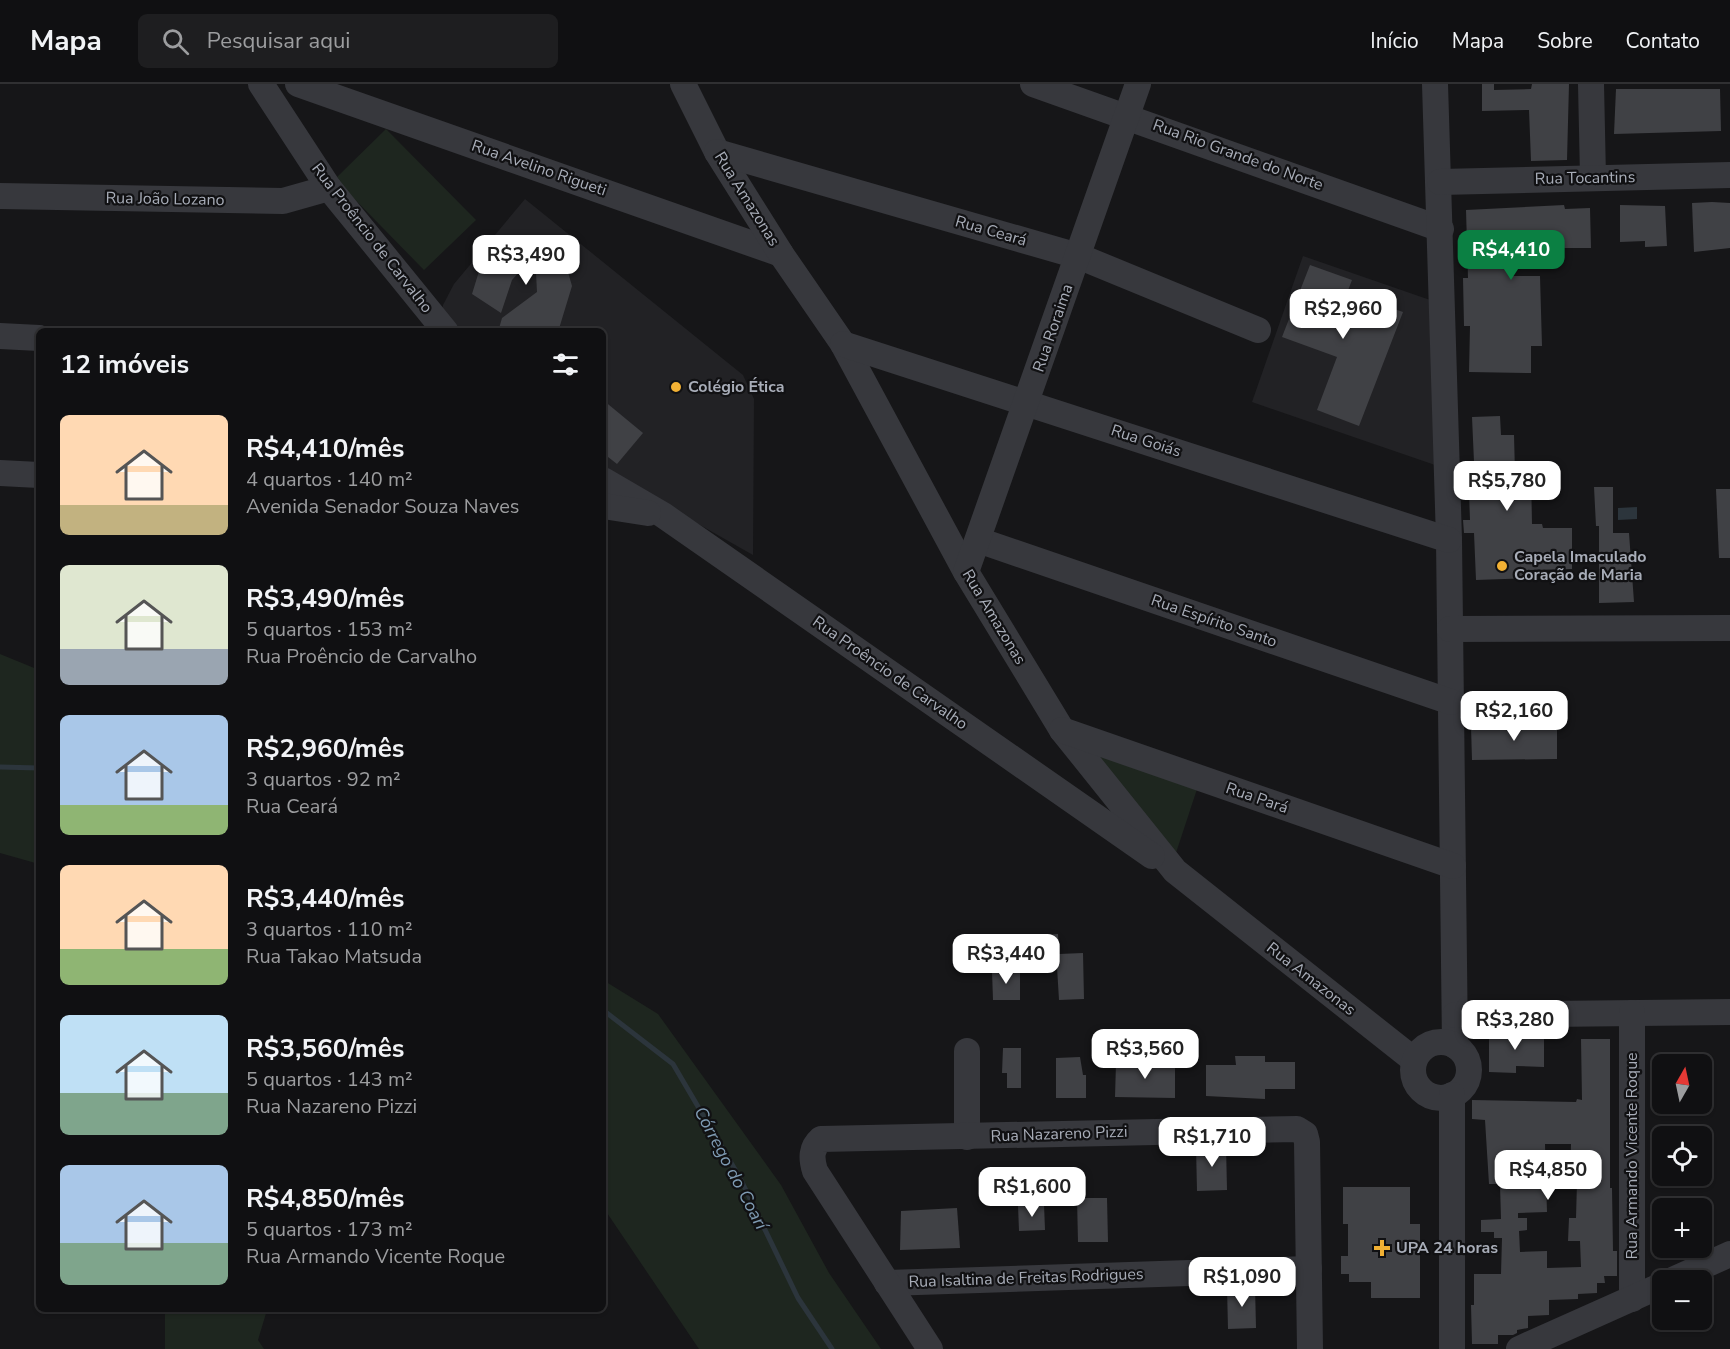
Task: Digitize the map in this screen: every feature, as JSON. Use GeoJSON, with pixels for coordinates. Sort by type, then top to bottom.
{"type":"FeatureCollection","features":[{"type":"Feature","properties":{"kind":"street","name":"Rua Proêncio de Carvalho"},"geometry":{"type":"LineString","coordinates":[[261,84],[329,188],[443,328]]}},
{"type":"Feature","properties":{"kind":"street","name":"Rua Avelino Rigueti"},"geometry":{"type":"LineString","coordinates":[[298,84],[781,254]]}},
{"type":"Feature","properties":{"kind":"street","name":"Rua Amazonas"},"geometry":{"type":"LineString","coordinates":[[682,84],[717,152],[781,254],[843,344],[966,572],[1062,730],[1175,871],[1414,1060]]}},
{"type":"Feature","properties":{"kind":"street","name":"Rua Roraima"},"geometry":{"type":"LineString","coordinates":[[966,572],[1138,84]]}},
{"type":"Feature","properties":{"kind":"street"},"geometry":{"type":"LineString","coordinates":[[1436,84],[1449,540],[1455,1046]]}},
{"type":"Feature","properties":{"kind":"street"},"geometry":{"type":"LineString","coordinates":[[1591,84],[1593,177]]}},
{"type":"Feature","properties":{"kind":"street","name":"Rua Rio Grande do Norte"},"geometry":{"type":"LineString","coordinates":[[1042,86],[1441,229]]}},
{"type":"Feature","properties":{"kind":"street","name":"Rua Ceará"},"geometry":{"type":"LineString","coordinates":[[717,152],[1078,256],[1258,330]]}},
{"type":"Feature","properties":{"kind":"street","name":"Rua Tocantins"},"geometry":{"type":"LineString","coordinates":[[1440,182],[1730,175]]}},
{"type":"Feature","properties":{"kind":"street","name":"Rua João Lozano"},"geometry":{"type":"LineString","coordinates":[[0,196],[283,201],[329,188]]}},
{"type":"Feature","properties":{"kind":"street"},"geometry":{"type":"LineString","coordinates":[[0,336],[36,338]]}},
{"type":"Feature","properties":{"kind":"street","name":"Rua Goiás"},"geometry":{"type":"LineString","coordinates":[[843,344],[1027,401],[1449,540]]}},
{"type":"Feature","properties":{"kind":"street"},"geometry":{"type":"LineString","coordinates":[[0,473],[36,475]]}},
{"type":"Feature","properties":{"kind":"street","name":"Rua Proêncio de Carvalho"},"geometry":{"type":"LineString","coordinates":[[606,482],[663,515],[1175,871]]}},
{"type":"Feature","properties":{"kind":"street"},"geometry":{"type":"LineString","coordinates":[[606,506],[663,515]]}},
{"type":"Feature","properties":{"kind":"street","name":"Rua Espírito Santo"},"geometry":{"type":"LineString","coordinates":[[978,540],[1451,702]]}},
{"type":"Feature","properties":{"kind":"street"},"geometry":{"type":"LineString","coordinates":[[1450,629],[1730,628]]}},
{"type":"Feature","properties":{"kind":"street","name":"Rua Pará"},"geometry":{"type":"LineString","coordinates":[[1062,730],[1453,866]]}},
{"type":"Feature","properties":{"kind":"street"},"geometry":{"type":"LineString","coordinates":[[1455,1015],[1730,1012]]}},
{"type":"Feature","properties":{"kind":"street","name":"Rua Armando Vicente Roque"},"geometry":{"type":"LineString","coordinates":[[1632,1013],[1632,1299]]}},
{"type":"Feature","properties":{"kind":"street"},"geometry":{"type":"LineString","coordinates":[[1432,1043],[1448,1043],[1455,1046],[1468,1062],[1468,1075],[1463,1087],[1452,1095],[1434,1097],[1425,1093],[1414,1078],[1414,1060],[1418,1053],[1432,1043]]}},
{"type":"Feature","properties":{"kind":"street"},"geometry":{"type":"LineString","coordinates":[[967,1051],[967,1137]]}},
{"type":"Feature","properties":{"kind":"street"},"geometry":{"type":"LineString","coordinates":[[1452,1095],[1452,1349]]}},
{"type":"Feature","properties":{"kind":"street","name":"Rua Nazareno Pizzi"},"geometry":{"type":"LineString","coordinates":[[887,1283],[815,1171],[811,1160],[814,1145],[821,1139],[1289,1128],[1305,1134],[1309,1269]]}},
{"type":"Feature","properties":{"kind":"street"},"geometry":{"type":"LineString","coordinates":[[1694,1270],[1730,1254]]}},
{"type":"Feature","properties":{"kind":"street"},"geometry":{"type":"LineString","coordinates":[[1309,1269],[1310,1349]]}},
{"type":"Feature","properties":{"kind":"street","name":"Rua Isaltina de Freitas Rodrigues"},"geometry":{"type":"LineString","coordinates":[[887,1283],[1309,1269]]}},
{"type":"Feature","properties":{"kind":"street"},"geometry":{"type":"LineString","coordinates":[[887,1283],[930,1349]]}},
{"type":"Feature","properties":{"kind":"street"},"geometry":{"type":"LineString","coordinates":[[1519,1349],[1652,1290]]}},
{"type":"Feature","properties":{"kind":"shaded area"},"geometry":{"type":"Polygon","coordinates":[[[386,129],[476,220],[424,270],[335,179],[386,129]]]}},
{"type":"Feature","properties":{"kind":"shaded area","name":"Colégio Ética"},"geometry":{"type":"Polygon","coordinates":[[[525,199],[743,375],[754,399],[753,555],[663,504],[606,476],[606,328],[453,328],[442,315],[443,305],[454,284],[525,199]]]}},
{"type":"Feature","properties":{"kind":"shaded area"},"geometry":{"type":"Polygon","coordinates":[[[1303,256],[1433,301],[1435,465],[1252,402],[1303,256]]]}},
{"type":"Feature","properties":{"kind":"shaded area"},"geometry":{"type":"Polygon","coordinates":[[[1637,507],[1637,519],[1618,520],[1618,508],[1637,507]]]}},
{"type":"Feature","properties":{"kind":"shaded area"},"geometry":{"type":"Polygon","coordinates":[[[0,654],[36,669],[36,863],[0,853],[0,654]]]}},
{"type":"Feature","properties":{"kind":"shaded area"},"geometry":{"type":"Polygon","coordinates":[[[1084,744],[1199,783],[1173,862],[1084,744]]]}},
{"type":"Feature","properties":{"kind":"shaded area"},"geometry":{"type":"Polygon","coordinates":[[[606,982],[658,1014],[781,1185],[829,1273],[881,1349],[699,1349],[606,1211],[606,982]]]}},
{"type":"Feature","properties":{"kind":"shaded area"},"geometry":{"type":"Polygon","coordinates":[[[165,1312],[266,1312],[258,1340],[264,1349],[165,1349],[165,1312]]]}},
{"type":"Feature","properties":{"kind":"building"},"geometry":{"type":"Polygon","coordinates":[[[1482,84],[1494,84],[1494,90],[1531,89],[1532,84],[1569,84],[1567,160],[1531,161],[1529,110],[1482,111],[1482,84]]]}},
{"type":"Feature","properties":{"kind":"building"},"geometry":{"type":"Polygon","coordinates":[[[1616,89],[1720,89],[1721,131],[1614,134],[1616,89]]]}},
{"type":"Feature","properties":{"kind":"building"},"geometry":{"type":"Polygon","coordinates":[[[1692,203],[1730,203],[1730,248],[1694,252],[1692,203]]]}},
{"type":"Feature","properties":{"kind":"building"},"geometry":{"type":"Polygon","coordinates":[[[1564,205],[1565,209],[1590,208],[1591,248],[1544,248],[1544,241],[1509,242],[1510,276],[1540,276],[1542,346],[1531,346],[1531,373],[1469,372],[1470,326],[1464,326],[1463,278],[1468,278],[1466,210],[1564,205]]]}},
{"type":"Feature","properties":{"kind":"building"},"geometry":{"type":"Polygon","coordinates":[[[1620,205],[1665,206],[1667,246],[1645,247],[1645,241],[1620,242],[1620,205]]]}},
{"type":"Feature","properties":{"kind":"building"},"geometry":{"type":"Polygon","coordinates":[[[534,237],[545,242],[544,244],[564,258],[572,286],[559,328],[499,328],[502,318],[537,292],[535,254],[512,280],[501,313],[472,294],[484,255],[510,240],[534,241],[534,237]]]}},
{"type":"Feature","properties":{"kind":"building"},"geometry":{"type":"Polygon","coordinates":[[[1310,265],[1352,280],[1347,293],[1403,312],[1359,426],[1317,410],[1337,357],[1282,337],[1310,265]]]}},
{"type":"Feature","properties":{"kind":"building"},"geometry":{"type":"Polygon","coordinates":[[[606,402],[643,433],[617,464],[606,455],[606,402]]]}},
{"type":"Feature","properties":{"kind":"building"},"geometry":{"type":"Polygon","coordinates":[[[1500,416],[1501,435],[1514,435],[1515,473],[1531,473],[1532,524],[1542,524],[1543,528],[1572,528],[1572,569],[1530,570],[1530,578],[1476,580],[1474,533],[1464,533],[1463,520],[1470,520],[1469,493],[1463,493],[1462,462],[1474,462],[1472,417],[1500,416]]]}},
{"type":"Feature","properties":{"kind":"building"},"geometry":{"type":"Polygon","coordinates":[[[1594,487],[1613,487],[1613,533],[1629,533],[1634,602],[1599,603],[1599,526],[1596,526],[1594,487]]]}},
{"type":"Feature","properties":{"kind":"building"},"geometry":{"type":"Polygon","coordinates":[[[1716,489],[1730,489],[1730,558],[1719,558],[1716,489]]]}},
{"type":"Feature","properties":{"kind":"building"},"geometry":{"type":"Polygon","coordinates":[[[1557,725],[1557,759],[1472,760],[1471,726],[1557,725]]]}},
{"type":"Feature","properties":{"kind":"building"},"geometry":{"type":"Polygon","coordinates":[[[1058,934],[1059,954],[1083,953],[1084,999],[1059,1000],[1057,967],[1046,967],[1045,935],[1058,934]]]}},
{"type":"Feature","properties":{"kind":"building"},"geometry":{"type":"Polygon","coordinates":[[[992,971],[1020,971],[1020,1000],[993,1000],[992,971]]]}},
{"type":"Feature","properties":{"kind":"building"},"geometry":{"type":"Polygon","coordinates":[[[1489,1030],[1544,1034],[1544,1067],[1516,1066],[1516,1073],[1489,1072],[1489,1030]]]}},
{"type":"Feature","properties":{"kind":"building"},"geometry":{"type":"Polygon","coordinates":[[[1581,1039],[1610,1039],[1610,1188],[1612,1188],[1613,1251],[1617,1251],[1617,1276],[1604,1276],[1605,1283],[1597,1283],[1597,1293],[1578,1294],[1578,1299],[1549,1300],[1549,1315],[1528,1316],[1528,1328],[1517,1330],[1517,1333],[1513,1335],[1498,1335],[1498,1344],[1472,1344],[1471,1305],[1474,1305],[1474,1274],[1501,1274],[1502,1238],[1494,1238],[1494,1232],[1481,1232],[1481,1220],[1501,1219],[1500,1184],[1489,1184],[1485,1120],[1472,1119],[1472,1100],[1576,1102],[1577,1099],[1582,1100],[1581,1039]],[[1545,1144],[1547,1212],[1518,1213],[1518,1218],[1527,1218],[1527,1230],[1519,1231],[1520,1252],[1547,1251],[1547,1268],[1581,1267],[1580,1241],[1568,1241],[1569,1218],[1576,1218],[1577,1182],[1570,1182],[1571,1144],[1545,1144]]]}},
{"type":"Feature","properties":{"kind":"building"},"geometry":{"type":"Polygon","coordinates":[[[1003,1048],[1021,1048],[1021,1088],[1007,1088],[1007,1073],[1002,1073],[1003,1048]]]}},
{"type":"Feature","properties":{"kind":"building"},"geometry":{"type":"Polygon","coordinates":[[[1131,1056],[1145,1057],[1145,1065],[1175,1064],[1175,1098],[1115,1097],[1116,1063],[1131,1063],[1131,1056]]]}},
{"type":"Feature","properties":{"kind":"building"},"geometry":{"type":"Polygon","coordinates":[[[1235,1056],[1265,1056],[1265,1062],[1295,1062],[1295,1089],[1265,1089],[1265,1099],[1206,1096],[1206,1065],[1236,1065],[1235,1056]]]}},
{"type":"Feature","properties":{"kind":"building"},"geometry":{"type":"Polygon","coordinates":[[[1080,1057],[1083,1075],[1086,1075],[1086,1098],[1056,1098],[1056,1058],[1080,1057]]]}},
{"type":"Feature","properties":{"kind":"building"},"geometry":{"type":"Polygon","coordinates":[[[1226,1145],[1227,1190],[1197,1191],[1196,1146],[1226,1145]]]}},
{"type":"Feature","properties":{"kind":"building"},"geometry":{"type":"Polygon","coordinates":[[[1343,1187],[1410,1187],[1410,1224],[1420,1224],[1420,1298],[1371,1298],[1371,1282],[1349,1282],[1349,1274],[1341,1274],[1341,1256],[1348,1256],[1348,1224],[1343,1224],[1343,1187]]]}},
{"type":"Feature","properties":{"kind":"building"},"geometry":{"type":"Polygon","coordinates":[[[1077,1198],[1107,1198],[1108,1242],[1078,1242],[1077,1198]]]}},
{"type":"Feature","properties":{"kind":"building"},"geometry":{"type":"Polygon","coordinates":[[[1044,1204],[1045,1230],[1019,1231],[1018,1205],[1044,1204]]]}},
{"type":"Feature","properties":{"kind":"building"},"geometry":{"type":"Polygon","coordinates":[[[957,1208],[960,1248],[900,1250],[901,1211],[957,1208]]]}},
{"type":"Feature","properties":{"kind":"building"},"geometry":{"type":"Polygon","coordinates":[[[1255,1286],[1256,1328],[1228,1329],[1227,1287],[1255,1286]]]}},
{"type":"Feature","properties":{"kind":"waterway","name":"Córrego do Coarí"},"geometry":{"type":"LineString","coordinates":[[0,767],[36,768]]}},
{"type":"Feature","properties":{"kind":"waterway","name":"Córrego do Coarí"},"geometry":{"type":"LineString","coordinates":[[606,1012],[673,1064],[740,1178],[798,1298],[832,1349]]}},
{"type":"Feature","properties":{"kind":"place","name":"Colégio Ética"},"geometry":{"type":"Point","coordinates":[676,387]}},
{"type":"Feature","properties":{"kind":"place","name":"Capela Imaculado Coração de Maria"},"geometry":{"type":"Point","coordinates":[1502,566]}},
{"type":"Feature","properties":{"kind":"place","name":"UPA 24 horas"},"geometry":{"type":"Point","coordinates":[1382,1248]}}]}
